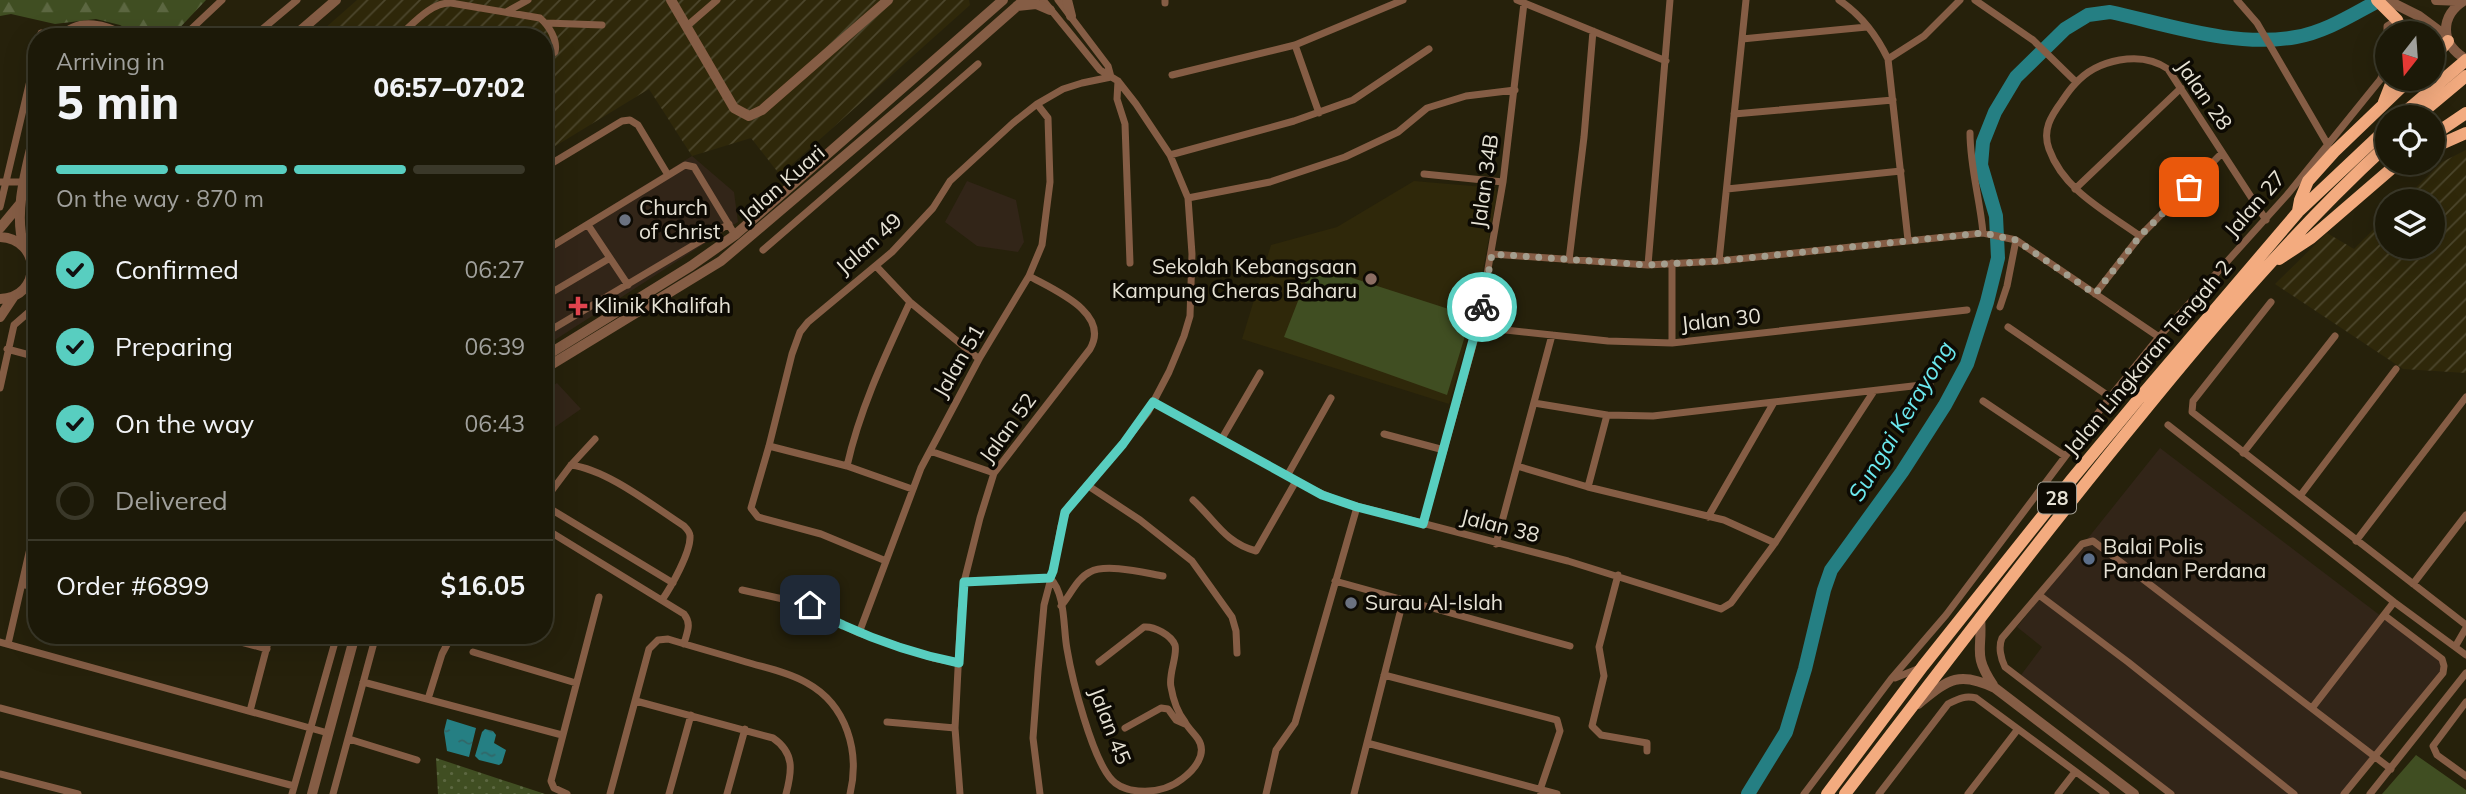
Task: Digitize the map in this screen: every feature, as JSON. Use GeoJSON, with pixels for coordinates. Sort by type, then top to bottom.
{"type":"FeatureCollection","features":[{"type":"Feature","properties":{"kind":"highway"},"geometry":{"type":"LineString","coordinates":[[2386,3],[2397,20]]}},
{"type":"Feature","properties":{"kind":"highway"},"geometry":{"type":"LineString","coordinates":[[2413,105],[2466,60]]}},
{"type":"Feature","properties":{"kind":"highway"},"geometry":{"type":"LineString","coordinates":[[2431,105],[2466,76]]}},
{"type":"Feature","properties":{"kind":"highway"},"geometry":{"type":"LineString","coordinates":[[2384,102],[2387,91]]}},
{"type":"Feature","properties":{"kind":"highway"},"geometry":{"type":"LineString","coordinates":[[2298,212],[2308,181],[2396,91]]}},
{"type":"Feature","properties":{"kind":"highway"},"geometry":{"type":"LineString","coordinates":[[2445,127],[2466,113]]}},
{"type":"Feature","properties":{"kind":"highway"},"geometry":{"type":"LineString","coordinates":[[2445,142],[2466,133]]}},
{"type":"Feature","properties":{"kind":"highway","name":"Jalan Lingkaran Tengah 2"},"geometry":{"type":"LineString","coordinates":[[1845,794],[2081,487],[2375,142]]}},
{"type":"Feature","properties":{"kind":"highway","name":"Jalan Lingkaran Tengah 2"},"geometry":{"type":"LineString","coordinates":[[1827,794],[1923,666],[2072,479],[2298,212],[2375,153]]}},
{"type":"Feature","properties":{"kind":"highway"},"geometry":{"type":"LineString","coordinates":[[2265,268],[2311,238],[2384,175]]}},
{"type":"Feature","properties":{"kind":"street"},"geometry":{"type":"LineString","coordinates":[[192,28],[222,0]]}},
{"type":"Feature","properties":{"kind":"street"},"geometry":{"type":"LineString","coordinates":[[264,28],[297,0]]}},
{"type":"Feature","properties":{"kind":"street"},"geometry":{"type":"LineString","coordinates":[[294,28],[326,0]]}},
{"type":"Feature","properties":{"kind":"street"},"geometry":{"type":"LineString","coordinates":[[303,28],[336,0]]}},
{"type":"Feature","properties":{"kind":"street"},"geometry":{"type":"LineString","coordinates":[[507,12],[529,0],[547,28]]}},
{"type":"Feature","properties":{"kind":"street"},"geometry":{"type":"LineString","coordinates":[[671,0],[734,108],[750,116],[762,110],[888,0]]}},
{"type":"Feature","properties":{"kind":"street"},"geometry":{"type":"LineString","coordinates":[[687,26],[717,0]]}},
{"type":"Feature","properties":{"kind":"street"},"geometry":{"type":"LineString","coordinates":[[1043,0],[1100,71],[1115,79]]}},
{"type":"Feature","properties":{"kind":"street"},"geometry":{"type":"LineString","coordinates":[[1040,794],[1033,737],[1042,617],[1065,512],[1123,444],[1153,402],[1177,354],[1190,316],[1192,254],[1188,198],[1170,155],[1058,0]]}},
{"type":"Feature","properties":{"kind":"street"},"geometry":{"type":"LineString","coordinates":[[1067,0],[1071,16]]}},
{"type":"Feature","properties":{"kind":"street"},"geometry":{"type":"LineString","coordinates":[[1172,75],[1295,45],[1404,0]]}},
{"type":"Feature","properties":{"kind":"street"},"geometry":{"type":"LineString","coordinates":[[1648,265],[1670,0]]}},
{"type":"Feature","properties":{"kind":"street"},"geometry":{"type":"LineString","coordinates":[[1719,261],[1746,0]]}},
{"type":"Feature","properties":{"kind":"street"},"geometry":{"type":"LineString","coordinates":[[1839,0],[1852,9],[1880,43],[1888,58],[1908,240]]}},
{"type":"Feature","properties":{"kind":"street"},"geometry":{"type":"LineString","coordinates":[[1888,58],[1924,36],[1960,0]]}},
{"type":"Feature","properties":{"kind":"street"},"geometry":{"type":"LineString","coordinates":[[1975,0],[2033,40],[2076,82]]}},
{"type":"Feature","properties":{"kind":"street"},"geometry":{"type":"LineString","coordinates":[[2237,0],[2257,23],[2328,145]]}},
{"type":"Feature","properties":{"kind":"street"},"geometry":{"type":"LineString","coordinates":[[2436,0],[2464,1]]}},
{"type":"Feature","properties":{"kind":"street"},"geometry":{"type":"LineString","coordinates":[[1520,1],[1666,61]]}},
{"type":"Feature","properties":{"kind":"street","name":"Jalan 34B"},"geometry":{"type":"LineString","coordinates":[[1423,524],[1478,327],[1492,254],[1515,90],[1520,1]]}},
{"type":"Feature","properties":{"kind":"street"},"geometry":{"type":"LineString","coordinates":[[2447,39],[2449,17],[2454,8],[2464,1]]}},
{"type":"Feature","properties":{"kind":"street"},"geometry":{"type":"LineString","coordinates":[[409,28],[442,2],[543,20],[602,25]]}},
{"type":"Feature","properties":{"kind":"street","name":"Jalan Kuari"},"geometry":{"type":"LineString","coordinates":[[553,351],[691,266],[735,235],[1000,2]]}},
{"type":"Feature","properties":{"kind":"street"},"geometry":{"type":"LineString","coordinates":[[1020,3],[1037,4],[1050,10]]}},
{"type":"Feature","properties":{"kind":"street","name":"Jalan Kuari"},"geometry":{"type":"LineString","coordinates":[[553,364],[721,261],[1020,3]]}},
{"type":"Feature","properties":{"kind":"street"},"geometry":{"type":"LineString","coordinates":[[2386,3],[2419,16],[2447,39],[2451,48],[2466,60]]}},
{"type":"Feature","properties":{"kind":"street"},"geometry":{"type":"LineString","coordinates":[[2397,20],[2419,16]]}},
{"type":"Feature","properties":{"kind":"street"},"geometry":{"type":"LineString","coordinates":[[73,28],[83,25],[107,28]]}},
{"type":"Feature","properties":{"kind":"street"},"geometry":{"type":"LineString","coordinates":[[1742,39],[1867,27]]}},
{"type":"Feature","properties":{"kind":"street"},"geometry":{"type":"LineString","coordinates":[[1569,260],[1593,31]]}},
{"type":"Feature","properties":{"kind":"street"},"geometry":{"type":"LineString","coordinates":[[1295,45],[1319,113]]}},
{"type":"Feature","properties":{"kind":"street"},"geometry":{"type":"LineString","coordinates":[[1170,155],[1319,113],[1353,100],[1429,49]]}},
{"type":"Feature","properties":{"kind":"street","name":"Jalan 28"},"geometry":{"type":"LineString","coordinates":[[2140,236],[2075,189],[2063,177],[2046,134],[2049,121],[2076,82],[2115,61],[2152,59],[2168,69],[2266,220]]}},
{"type":"Feature","properties":{"kind":"street"},"geometry":{"type":"LineString","coordinates":[[763,250],[978,64]]}},
{"type":"Feature","properties":{"kind":"street"},"geometry":{"type":"LineString","coordinates":[[1115,79],[1117,99],[1125,124],[1130,263]]}},
{"type":"Feature","properties":{"kind":"street","name":"Jalan 49"},"geometry":{"type":"LineString","coordinates":[[886,561],[821,534],[758,517],[751,508],[800,332],[818,313],[876,266],[933,208],[950,181],[1013,123],[1037,104],[1072,86],[1115,79]]}},
{"type":"Feature","properties":{"kind":"street","name":"Jalan 27"},"geometry":{"type":"LineString","coordinates":[[1804,794],[1891,679],[1946,615],[2110,397],[2159,337],[2266,220],[2375,86]]}},
{"type":"Feature","properties":{"kind":"street"},"geometry":{"type":"LineString","coordinates":[[0,207],[28,87]]}},
{"type":"Feature","properties":{"kind":"street"},"geometry":{"type":"LineString","coordinates":[[2075,189],[2181,88]]}},
{"type":"Feature","properties":{"kind":"street"},"geometry":{"type":"LineString","coordinates":[[1188,198],[1270,182],[1345,157],[1398,132],[1427,108],[1466,96],[1515,90]]}},
{"type":"Feature","properties":{"kind":"street"},"geometry":{"type":"LineString","coordinates":[[1734,114],[1894,100]]}},
{"type":"Feature","properties":{"kind":"street","name":"Jalan 51"},"geometry":{"type":"LineString","coordinates":[[859,632],[912,489],[979,359],[1029,276],[1042,245],[1050,182],[1048,118],[1037,104]]}},
{"type":"Feature","properties":{"kind":"street"},"geometry":{"type":"LineString","coordinates":[[553,163],[622,121],[630,120],[638,125],[668,175]]}},
{"type":"Feature","properties":{"kind":"street"},"geometry":{"type":"LineString","coordinates":[[1970,133],[1970,160],[1986,233]]}},
{"type":"Feature","properties":{"kind":"street"},"geometry":{"type":"LineString","coordinates":[[2095,294],[2140,236],[2222,153]]}},
{"type":"Feature","properties":{"kind":"street"},"geometry":{"type":"LineString","coordinates":[[553,246],[685,165],[694,167],[735,235]]}},
{"type":"Feature","properties":{"kind":"street"},"geometry":{"type":"LineString","coordinates":[[24,247],[19,227],[28,168]]}},
{"type":"Feature","properties":{"kind":"street"},"geometry":{"type":"LineString","coordinates":[[1727,189],[1901,171]]}},
{"type":"Feature","properties":{"kind":"street"},"geometry":{"type":"LineString","coordinates":[[1424,174],[1503,182]]}},
{"type":"Feature","properties":{"kind":"street"},"geometry":{"type":"LineString","coordinates":[[4,183],[25,183]]}},
{"type":"Feature","properties":{"kind":"street"},"geometry":{"type":"LineString","coordinates":[[0,228],[21,202]]}},
{"type":"Feature","properties":{"kind":"street"},"geometry":{"type":"LineString","coordinates":[[553,329],[729,224]]}},
{"type":"Feature","properties":{"kind":"street"},"geometry":{"type":"LineString","coordinates":[[588,225],[628,285]]}},
{"type":"Feature","properties":{"kind":"street"},"geometry":{"type":"LineString","coordinates":[[1492,254],[1648,265],[1719,261],[1986,233],[2013,239],[2159,337]]}},
{"type":"Feature","properties":{"kind":"street"},"geometry":{"type":"LineString","coordinates":[[0,237],[11,238],[28,252]]}},
{"type":"Feature","properties":{"kind":"street"},"geometry":{"type":"LineString","coordinates":[[2000,307],[2007,286],[2013,239]]}},
{"type":"Feature","properties":{"kind":"street"},"geometry":{"type":"LineString","coordinates":[[553,292],[610,258]]}},
{"type":"Feature","properties":{"kind":"street"},"geometry":{"type":"LineString","coordinates":[[1672,263],[1672,343]]}},
{"type":"Feature","properties":{"kind":"street"},"geometry":{"type":"LineString","coordinates":[[876,266],[910,302],[979,359]]}},
{"type":"Feature","properties":{"kind":"street","name":"Jalan 52"},"geometry":{"type":"LineString","coordinates":[[960,794],[955,728],[964,582],[977,528],[994,473],[1090,349],[1096,335],[1094,326],[1084,311],[1029,276]]}},
{"type":"Feature","properties":{"kind":"street"},"geometry":{"type":"LineString","coordinates":[[25,288],[28,283]]}},
{"type":"Feature","properties":{"kind":"street"},"geometry":{"type":"LineString","coordinates":[[0,317],[14,296],[28,287]]}},
{"type":"Feature","properties":{"kind":"street"},"geometry":{"type":"LineString","coordinates":[[0,299],[14,296]]}},
{"type":"Feature","properties":{"kind":"street"},"geometry":{"type":"LineString","coordinates":[[847,466],[866,400],[910,302]]}},
{"type":"Feature","properties":{"kind":"street"},"geometry":{"type":"LineString","coordinates":[[2271,302],[2193,401],[2192,412],[2466,627],[2455,647]]}},
{"type":"Feature","properties":{"kind":"street","name":"Jalan 30"},"geometry":{"type":"LineString","coordinates":[[1478,327],[1608,341],[1672,343],[1967,310]]}},
{"type":"Feature","properties":{"kind":"street"},"geometry":{"type":"LineString","coordinates":[[0,388],[14,325],[28,312]]}},
{"type":"Feature","properties":{"kind":"street"},"geometry":{"type":"LineString","coordinates":[[2007,327],[2110,397]]}},
{"type":"Feature","properties":{"kind":"street"},"geometry":{"type":"LineString","coordinates":[[1496,544],[1552,335]]}},
{"type":"Feature","properties":{"kind":"street"},"geometry":{"type":"LineString","coordinates":[[2243,453],[2335,336]]}},
{"type":"Feature","properties":{"kind":"street"},"geometry":{"type":"LineString","coordinates":[[7,349],[28,355]]}},
{"type":"Feature","properties":{"kind":"street"},"geometry":{"type":"LineString","coordinates":[[2300,496],[2396,369]]}},
{"type":"Feature","properties":{"kind":"street"},"geometry":{"type":"LineString","coordinates":[[1221,440],[1260,373]]}},
{"type":"Feature","properties":{"kind":"street"},"geometry":{"type":"LineString","coordinates":[[1535,403],[1607,415],[1653,416],[1930,384]]}},
{"type":"Feature","properties":{"kind":"street"},"geometry":{"type":"LineString","coordinates":[[1517,467],[1732,523],[1775,543],[1874,391]]}},
{"type":"Feature","properties":{"kind":"street"},"geometry":{"type":"LineString","coordinates":[[2356,541],[2466,397]]}},
{"type":"Feature","properties":{"kind":"street"},"geometry":{"type":"LineString","coordinates":[[1287,476],[1331,398]]}},
{"type":"Feature","properties":{"kind":"street"},"geometry":{"type":"LineString","coordinates":[[1983,401],[2065,456]]}},
{"type":"Feature","properties":{"kind":"street","name":"Jalan 38"},"geometry":{"type":"LineString","coordinates":[[1153,402],[1322,495],[1357,507],[1618,575],[1712,608],[1721,609],[1731,603],[1775,543]]}},
{"type":"Feature","properties":{"kind":"street"},"geometry":{"type":"LineString","coordinates":[[1708,517],[1773,404]]}},
{"type":"Feature","properties":{"kind":"street"},"geometry":{"type":"LineString","coordinates":[[1588,487],[1607,415]]}},
{"type":"Feature","properties":{"kind":"street"},"geometry":{"type":"LineString","coordinates":[[2168,425],[2394,603],[2466,655]]}},
{"type":"Feature","properties":{"kind":"street"},"geometry":{"type":"LineString","coordinates":[[1384,434],[1444,450]]}},
{"type":"Feature","properties":{"kind":"street"},"geometry":{"type":"LineString","coordinates":[[553,490],[571,465],[595,439]]}},
{"type":"Feature","properties":{"kind":"street"},"geometry":{"type":"LineString","coordinates":[[769,446],[847,466],[912,489]]}},
{"type":"Feature","properties":{"kind":"street"},"geometry":{"type":"LineString","coordinates":[[930,451],[994,473]]}},
{"type":"Feature","properties":{"kind":"street"},"geometry":{"type":"LineString","coordinates":[[571,465],[588,469],[613,482],[689,532],[690,539],[678,574],[662,600]]}},
{"type":"Feature","properties":{"kind":"street"},"geometry":{"type":"LineString","coordinates":[[1193,500],[1210,516],[1218,530],[1228,538],[1256,551],[1296,481]]}},
{"type":"Feature","properties":{"kind":"street"},"geometry":{"type":"LineString","coordinates":[[1087,485],[1140,520],[1192,561],[1232,617],[1237,653]]}},
{"type":"Feature","properties":{"kind":"street"},"geometry":{"type":"LineString","coordinates":[[1266,794],[1276,750],[1295,723],[1357,507]]}},
{"type":"Feature","properties":{"kind":"street"},"geometry":{"type":"LineString","coordinates":[[553,509],[673,583]]}},
{"type":"Feature","properties":{"kind":"street"},"geometry":{"type":"LineString","coordinates":[[2413,584],[2466,515]]}},
{"type":"Feature","properties":{"kind":"street"},"geometry":{"type":"LineString","coordinates":[[553,533],[684,614],[689,620],[684,643]]}},
{"type":"Feature","properties":{"kind":"street"},"geometry":{"type":"LineString","coordinates":[[2171,794],[2005,667],[2000,643],[2002,638],[2082,544],[2093,541],[2391,769]]}},
{"type":"Feature","properties":{"kind":"street"},"geometry":{"type":"LineString","coordinates":[[28,558],[4,643],[328,733]]}},
{"type":"Feature","properties":{"kind":"street"},"geometry":{"type":"LineString","coordinates":[[1061,606],[1090,571],[1104,569],[1163,576]]}},
{"type":"Feature","properties":{"kind":"street"},"geometry":{"type":"LineString","coordinates":[[1618,575],[1599,647],[1604,676],[1592,726],[1601,735],[1647,743],[1647,751]]}},
{"type":"Feature","properties":{"kind":"street"},"geometry":{"type":"LineString","coordinates":[[964,582],[1050,578]]}},
{"type":"Feature","properties":{"kind":"street","name":"Jalan 45"},"geometry":{"type":"LineString","coordinates":[[1050,578],[1058,589],[1067,651],[1086,724],[1109,776],[1122,790],[1152,791],[1173,785],[1188,775],[1198,762],[1202,750],[1197,737],[1186,724],[1171,688],[1175,646],[1159,630],[1151,626],[1144,627],[1099,662]]}},
{"type":"Feature","properties":{"kind":"street"},"geometry":{"type":"LineString","coordinates":[[1335,581],[1570,646]]}},
{"type":"Feature","properties":{"kind":"street"},"geometry":{"type":"LineString","coordinates":[[22,584],[28,586]]}},
{"type":"Feature","properties":{"kind":"street"},"geometry":{"type":"LineString","coordinates":[[742,590],[810,605],[859,632],[933,658],[959,663]]}},
{"type":"Feature","properties":{"kind":"street"},"geometry":{"type":"LineString","coordinates":[[2039,595],[2294,794]]}},
{"type":"Feature","properties":{"kind":"street"},"geometry":{"type":"LineString","coordinates":[[567,794],[554,788],[551,781],[598,597]]}},
{"type":"Feature","properties":{"kind":"street"},"geometry":{"type":"LineString","coordinates":[[1354,794],[1403,601]]}},
{"type":"Feature","properties":{"kind":"street"},"geometry":{"type":"LineString","coordinates":[[2312,708],[2394,603]]}},
{"type":"Feature","properties":{"kind":"street"},"geometry":{"type":"LineString","coordinates":[[2344,794],[2442,673],[2444,666],[2442,659],[2384,615]]}},
{"type":"Feature","properties":{"kind":"street"},"geometry":{"type":"LineString","coordinates":[[1980,617],[1979,659],[1982,669],[1995,688]]}},
{"type":"Feature","properties":{"kind":"street"},"geometry":{"type":"LineString","coordinates":[[610,794],[649,649],[658,640],[668,639],[787,674],[819,690],[836,709],[851,741],[854,775],[850,794]]}},
{"type":"Feature","properties":{"kind":"street"},"geometry":{"type":"LineString","coordinates":[[248,644],[267,649]]}},
{"type":"Feature","properties":{"kind":"street"},"geometry":{"type":"LineString","coordinates":[[250,711],[268,644]]}},
{"type":"Feature","properties":{"kind":"street"},"geometry":{"type":"LineString","coordinates":[[0,708],[293,790],[334,644]]}},
{"type":"Feature","properties":{"kind":"street"},"geometry":{"type":"LineString","coordinates":[[312,794],[353,644]]}},
{"type":"Feature","properties":{"kind":"street"},"geometry":{"type":"LineString","coordinates":[[336,793],[374,644]]}},
{"type":"Feature","properties":{"kind":"street"},"geometry":{"type":"LineString","coordinates":[[428,699],[447,644]]}},
{"type":"Feature","properties":{"kind":"street"},"geometry":{"type":"LineString","coordinates":[[473,652],[576,683]]}},
{"type":"Feature","properties":{"kind":"street"},"geometry":{"type":"LineString","coordinates":[[1891,679],[1923,666]]}},
{"type":"Feature","properties":{"kind":"street"},"geometry":{"type":"LineString","coordinates":[[2370,794],[2466,673]]}},
{"type":"Feature","properties":{"kind":"street"},"geometry":{"type":"LineString","coordinates":[[1384,675],[1548,717],[1560,723],[1560,731],[1541,792]]}},
{"type":"Feature","properties":{"kind":"street"},"geometry":{"type":"LineString","coordinates":[[1907,713],[1945,683],[1965,677],[1978,679],[1995,688],[2134,794]]}},
{"type":"Feature","properties":{"kind":"street"},"geometry":{"type":"LineString","coordinates":[[363,682],[562,735]]}},
{"type":"Feature","properties":{"kind":"street"},"geometry":{"type":"LineString","coordinates":[[1878,794],[1948,704],[1962,697],[1976,698],[2106,794]]}},
{"type":"Feature","properties":{"kind":"street"},"geometry":{"type":"LineString","coordinates":[[636,701],[773,738],[786,749],[792,764],[786,794]]}},
{"type":"Feature","properties":{"kind":"street"},"geometry":{"type":"LineString","coordinates":[[2466,702],[2433,746],[2437,755],[2466,775]]}},
{"type":"Feature","properties":{"kind":"street"},"geometry":{"type":"LineString","coordinates":[[1125,728],[1161,708],[1168,709],[1176,720],[1186,724]]}},
{"type":"Feature","properties":{"kind":"street"},"geometry":{"type":"LineString","coordinates":[[669,794],[691,715]]}},
{"type":"Feature","properties":{"kind":"street"},"geometry":{"type":"LineString","coordinates":[[887,722],[955,728]]}},
{"type":"Feature","properties":{"kind":"street"},"geometry":{"type":"LineString","coordinates":[[727,794],[745,729]]}},
{"type":"Feature","properties":{"kind":"street"},"geometry":{"type":"LineString","coordinates":[[1968,794],[2018,729]]}},
{"type":"Feature","properties":{"kind":"street"},"geometry":{"type":"LineString","coordinates":[[349,739],[417,760]]}},
{"type":"Feature","properties":{"kind":"street"},"geometry":{"type":"LineString","coordinates":[[1367,743],[1541,792],[1557,794]]}},
{"type":"Feature","properties":{"kind":"street"},"geometry":{"type":"LineString","coordinates":[[2058,794],[2075,772]]}},
{"type":"Feature","properties":{"kind":"street"},"geometry":{"type":"LineString","coordinates":[[0,774],[78,794]]}},
{"type":"Feature","properties":{"kind":"shaded area"},"geometry":{"type":"Polygon","coordinates":[[[357,0],[969,0],[970,5],[780,175],[751,138],[692,156],[649,89],[553,148],[553,28],[325,28],[357,0]]]}},
{"type":"Feature","properties":{"kind":"shaded area"},"geometry":{"type":"Polygon","coordinates":[[[2466,150],[2466,373],[2403,369],[2275,284],[2327,233],[2354,249],[2375,228],[2375,259],[2445,259],[2445,189],[2414,189],[2429,175],[2445,175],[2445,160],[2466,150]]]}},
{"type":"Feature","properties":{"kind":"shaded area"},"geometry":{"type":"Polygon","coordinates":[[[692,156],[734,192],[738,222],[553,341],[553,241],[692,156]]]}},
{"type":"Feature","properties":{"kind":"shaded area"},"geometry":{"type":"Polygon","coordinates":[[[967,181],[1016,200],[1024,242],[1018,252],[977,246],[945,222],[967,181]]]}},
{"type":"Feature","properties":{"kind":"shaded area","name":"Sekolah Kebangsaan Kampung Cheras Baharu"},"geometry":{"type":"Polygon","coordinates":[[[1414,181],[1496,188],[1497,195],[1475,312],[1449,404],[1242,339],[1271,245],[1337,227],[1414,181]]]}},
{"type":"Feature","properties":{"kind":"shaded area"},"geometry":{"type":"Polygon","coordinates":[[[557,383],[581,409],[553,430],[553,385],[557,383]]]}},
{"type":"Feature","properties":{"kind":"shaded area"},"geometry":{"type":"Polygon","coordinates":[[[2160,448],[2440,661],[2440,671],[2342,794],[2176,794],[2021,675],[2042,647],[2017,627],[2160,448]]]}},
{"type":"Feature","properties":{"kind":"green space"},"geometry":{"type":"Polygon","coordinates":[[[0,0],[206,0],[180,28],[125,28],[96,19],[55,24],[11,14],[0,16],[0,0]]]}},
{"type":"Feature","properties":{"kind":"green space"},"geometry":{"type":"Polygon","coordinates":[[[1312,265],[1458,312],[1468,326],[1447,395],[1284,337],[1312,265]]]}},
{"type":"Feature","properties":{"kind":"green space"},"geometry":{"type":"Polygon","coordinates":[[[2416,755],[2466,790],[2466,794],[2382,794],[2416,755]]]}},
{"type":"Feature","properties":{"kind":"green space"},"geometry":{"type":"Polygon","coordinates":[[[436,758],[545,794],[438,794],[436,758]]]}},
{"type":"Feature","properties":{"kind":"water"},"geometry":{"type":"Polygon","coordinates":[[[447,719],[476,728],[469,757],[447,751],[444,731],[447,719]]]}},
{"type":"Feature","properties":{"kind":"water"},"geometry":{"type":"Polygon","coordinates":[[[485,729],[493,731],[496,735],[494,743],[506,750],[499,765],[479,760],[475,756],[485,729]]]}},
{"type":"Feature","properties":{"kind":"waterway","name":"Sungai Kerayong"},"geometry":{"type":"LineString","coordinates":[[1748,794],[1786,732],[1831,570],[1902,472],[1945,405],[1967,364],[1998,258],[1996,216],[1981,165],[1983,142],[1995,112],[2016,77],[2065,29],[2088,15],[2110,12],[2203,34],[2273,40],[2318,31],[2380,0]]}},
{"type":"Feature","properties":{"kind":"way so far"},"geometry":{"type":"LineString","coordinates":[[1482,307],[1492,254],[1648,265],[1719,261],[1983,233],[2016,240],[2095,294],[2140,236],[2189,187]]}},
{"type":"Feature","properties":{"kind":"place","name":"Church of Christ"},"geometry":{"type":"Point","coordinates":[625,220]}},
{"type":"Feature","properties":{"kind":"place","name":"Sekolah Kebangsaan Kampung Cheras Baharu"},"geometry":{"type":"Point","coordinates":[1371,279]}},
{"type":"Feature","properties":{"kind":"place","name":"Klinik Khalifah"},"geometry":{"type":"Point","coordinates":[578,306]}},
{"type":"Feature","properties":{"kind":"place","name":"Balai Polis Pandan Perdana"},"geometry":{"type":"Point","coordinates":[2089,559]}},
{"type":"Feature","properties":{"kind":"place","name":"Surau Al-Islah"},"geometry":{"type":"Point","coordinates":[1351,603]}},
{"type":"Feature","properties":{"kind":"route"},"geometry":{"type":"LineString","coordinates":[[810,605],[859,632],[933,658],[959,663],[964,582],[1050,578],[1065,512],[1123,444],[1153,402],[1322,495],[1423,524],[1482,307]]}}]}
